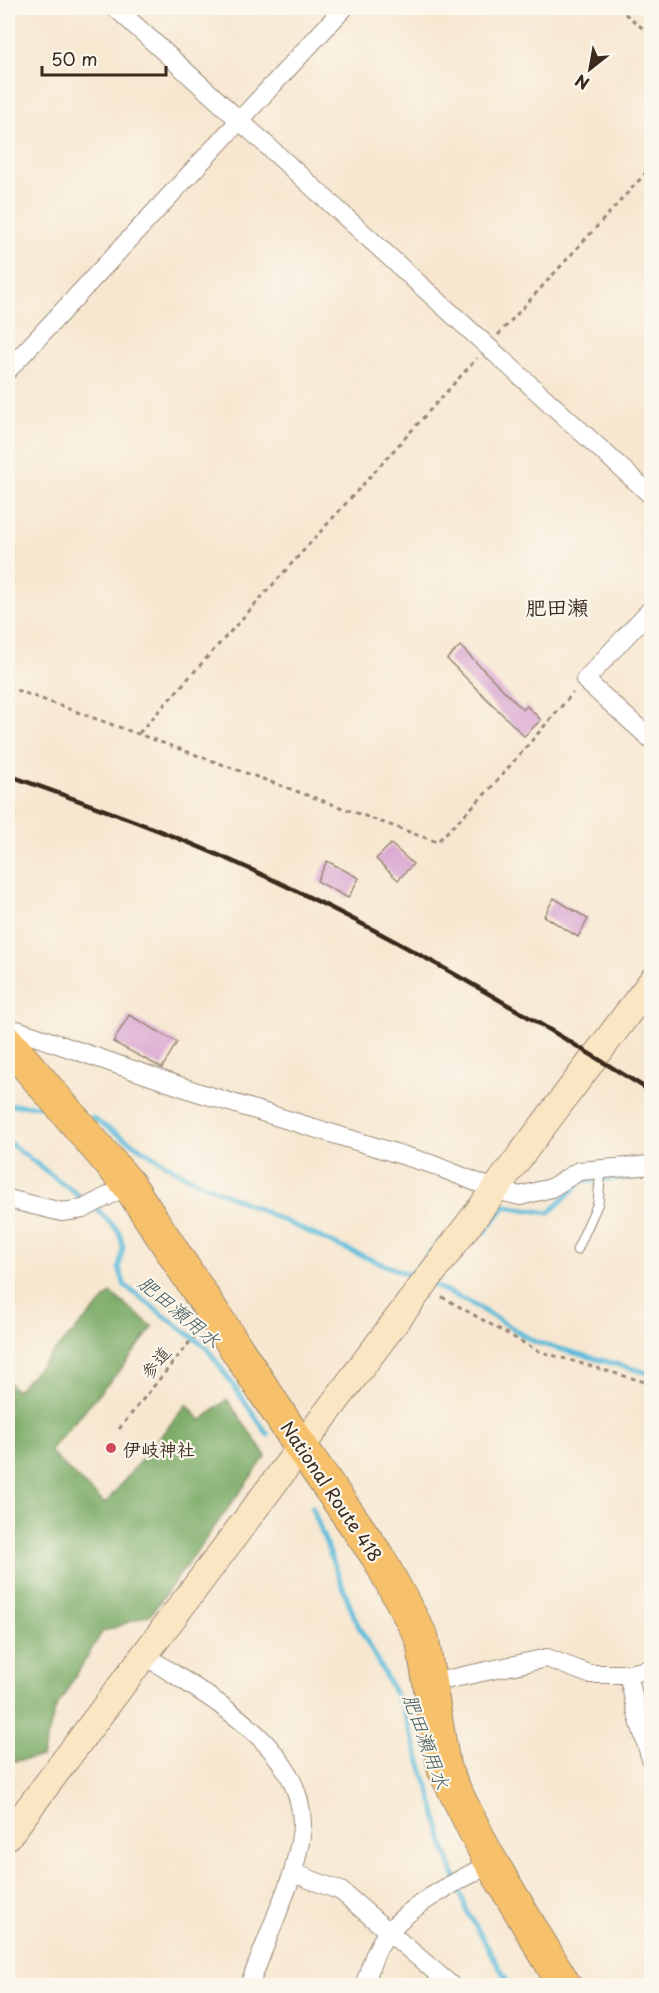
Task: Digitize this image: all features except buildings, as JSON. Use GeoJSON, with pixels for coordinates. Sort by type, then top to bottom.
{"type":"FeatureCollection","features":[{"type":"Feature","properties":{"kind":"highway","name":"National Route 418"},"geometry":{"type":"LineString","coordinates":[[8,1043],[129,1185],[301,1447],[378,1557],[422,1638],[444,1769],[492,1863],[565,1986]]}},
{"type":"Feature","properties":{"kind":"street"},"geometry":{"type":"LineString","coordinates":[[116,8],[651,496]]}},
{"type":"Feature","properties":{"kind":"street"},"geometry":{"type":"LineString","coordinates":[[8,370],[344,8]]}},
{"type":"Feature","properties":{"kind":"street"},"geometry":{"type":"LineString","coordinates":[[651,608],[585,680],[651,740]]}},
{"type":"Feature","properties":{"kind":"street"},"geometry":{"type":"LineString","coordinates":[[8,1836],[651,981]]}},
{"type":"Feature","properties":{"kind":"street"},"geometry":{"type":"LineString","coordinates":[[8,1038],[17,1030],[197,1092],[431,1164],[496,1190],[520,1196],[551,1188],[579,1171],[651,1165]]}},
{"type":"Feature","properties":{"kind":"street"},"geometry":{"type":"LineString","coordinates":[[8,1198],[62,1212],[83,1209],[129,1185]]}},
{"type":"Feature","properties":{"kind":"street"},"geometry":{"type":"LineString","coordinates":[[143,1654],[250,1728],[280,1757],[297,1788],[302,1825],[293,1873],[249,1986]]}},
{"type":"Feature","properties":{"kind":"street"},"geometry":{"type":"LineString","coordinates":[[431,1683],[547,1658],[590,1674],[628,1674],[651,1669]]}},
{"type":"Feature","properties":{"kind":"street"},"geometry":{"type":"LineString","coordinates":[[628,1674],[651,1762]]}},
{"type":"Feature","properties":{"kind":"street"},"geometry":{"type":"LineString","coordinates":[[364,1986],[379,1946],[390,1932],[435,1892],[492,1863]]}},
{"type":"Feature","properties":{"kind":"street"},"geometry":{"type":"LineString","coordinates":[[293,1873],[341,1891],[452,1986]]}},
{"type":"Feature","properties":{"kind":"lane"},"geometry":{"type":"LineString","coordinates":[[577,1250],[598,1203],[601,1169]]}},
{"type":"Feature","properties":{"kind":"path"},"geometry":{"type":"LineString","coordinates":[[618,8],[651,36]]}},
{"type":"Feature","properties":{"kind":"path"},"geometry":{"type":"LineString","coordinates":[[139,733],[651,166]]}},
{"type":"Feature","properties":{"kind":"path"},"geometry":{"type":"LineString","coordinates":[[8,687],[437,842],[489,791],[585,680]]}},
{"type":"Feature","properties":{"kind":"path"},"geometry":{"type":"LineString","coordinates":[[422,1288],[448,1300],[538,1351],[651,1384]]}},
{"type":"Feature","properties":{"kind":"path","name":"参道"},"geometry":{"type":"LineString","coordinates":[[119,1429],[213,1312]]}},
{"type":"Feature","properties":{"kind":"green space"},"geometry":{"type":"Polygon","coordinates":[[[111,1293],[153,1327],[125,1364],[49,1451],[105,1504],[187,1404],[201,1421],[227,1399],[266,1456],[151,1614],[102,1632],[55,1710],[42,1757],[8,1762],[8,1381],[16,1391],[111,1293]]]}},
{"type":"Feature","properties":{"kind":"waterway","name":"肥田瀬用水"},"geometry":{"type":"LineString","coordinates":[[8,1105],[45,1106]]}},
{"type":"Feature","properties":{"kind":"waterway","name":"肥田瀬用水"},"geometry":{"type":"LineString","coordinates":[[92,1118],[182,1174],[341,1247],[419,1279]]}},
{"type":"Feature","properties":{"kind":"waterway","name":"肥田瀬用水"},"geometry":{"type":"LineString","coordinates":[[8,1142],[87,1202]]}},
{"type":"Feature","properties":{"kind":"waterway","name":"肥田瀬用水"},"geometry":{"type":"LineString","coordinates":[[475,1226],[484,1233],[505,1206],[549,1213],[582,1181],[652,1176]]}},
{"type":"Feature","properties":{"kind":"waterway","name":"肥田瀬用水"},"geometry":{"type":"LineString","coordinates":[[95,1207],[119,1232],[123,1247],[119,1268],[125,1286],[207,1348],[268,1435]]}},
{"type":"Feature","properties":{"kind":"waterway","name":"肥田瀬用水"},"geometry":{"type":"LineString","coordinates":[[409,1273],[413,1273],[441,1239]]}},
{"type":"Feature","properties":{"kind":"waterway","name":"肥田瀬用水"},"geometry":{"type":"LineString","coordinates":[[433,1285],[469,1302],[535,1342],[652,1374]]}},
{"type":"Feature","properties":{"kind":"waterway","name":"肥田瀬用水"},"geometry":{"type":"LineString","coordinates":[[312,1507],[356,1621],[402,1707],[431,1795],[444,1846],[467,1911],[510,1986]]}},
{"type":"Feature","properties":{"kind":"railway"},"geometry":{"type":"LineString","coordinates":[[8,775],[184,841],[241,865],[347,916],[450,972],[652,1092]]}},
{"type":"Feature","properties":{"kind":"place","name":"伊岐神社"},"geometry":{"type":"Point","coordinates":[111,1448]}},
{"type":"Feature","properties":{"kind":"district","name":"肥田瀬"},"geometry":{"type":"Point","coordinates":[557,606]}}]}
